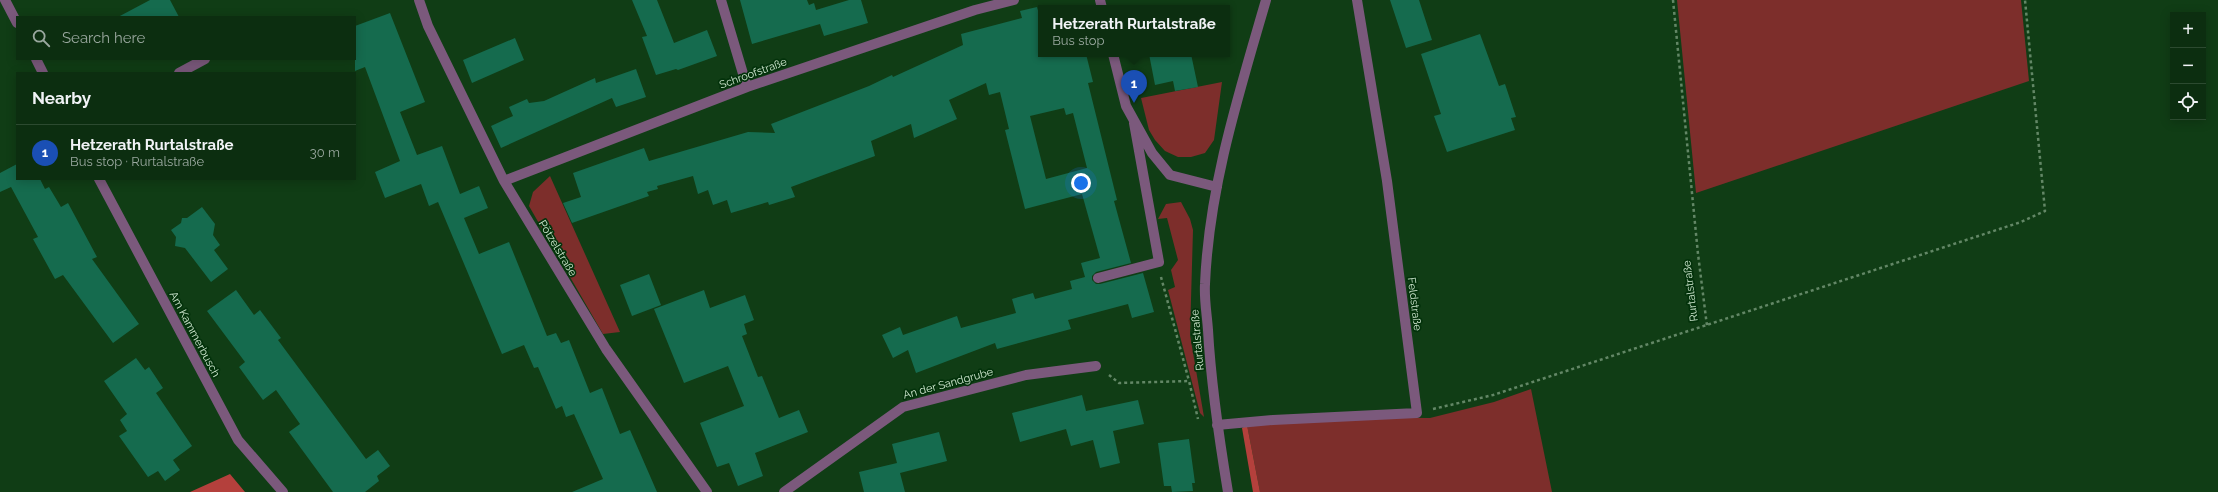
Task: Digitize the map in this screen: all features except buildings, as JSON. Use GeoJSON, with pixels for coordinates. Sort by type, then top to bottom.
{"type":"FeatureCollection","features":[{"type":"Feature","properties":{"kind":"street"},"geometry":{"type":"LineString","coordinates":[[5,0],[16,22]]}},
{"type":"Feature","properties":{"kind":"street","name":"Pötzelstraße"},"geometry":{"type":"LineString","coordinates":[[419,0],[428,26],[504,181],[606,349],[707,492]]}},
{"type":"Feature","properties":{"kind":"street"},"geometry":{"type":"LineString","coordinates":[[721,0],[747,86]]}},
{"type":"Feature","properties":{"kind":"street","name":"Schroofstraße"},"geometry":{"type":"LineString","coordinates":[[504,181],[747,86],[973,5],[1014,0]]}},
{"type":"Feature","properties":{"kind":"street","name":"Rurtalstraße"},"geometry":{"type":"LineString","coordinates":[[1228,492],[1217,423],[1209,353],[1205,285],[1217,187],[1234,109],[1266,0]]}},
{"type":"Feature","properties":{"kind":"street","name":"Feldstraße"},"geometry":{"type":"LineString","coordinates":[[1357,0],[1387,180],[1416,413]]}},
{"type":"Feature","properties":{"kind":"street"},"geometry":{"type":"LineString","coordinates":[[1114,57],[1126,106],[1134,123],[1152,153],[1170,175],[1217,187]]}},
{"type":"Feature","properties":{"kind":"street"},"geometry":{"type":"LineString","coordinates":[[36,60],[42,72]]}},
{"type":"Feature","properties":{"kind":"street"},"geometry":{"type":"LineString","coordinates":[[181,72],[203,60]]}},
{"type":"Feature","properties":{"kind":"street"},"geometry":{"type":"LineString","coordinates":[[1098,278],[1159,262],[1134,123]]}},
{"type":"Feature","properties":{"kind":"street","name":"Am Kammerbusch"},"geometry":{"type":"LineString","coordinates":[[100,180],[238,440],[283,492]]}},
{"type":"Feature","properties":{"kind":"street","name":"An der Sandgrube"},"geometry":{"type":"LineString","coordinates":[[784,492],[902,407],[1026,375],[1096,366]]}},
{"type":"Feature","properties":{"kind":"street"},"geometry":{"type":"LineString","coordinates":[[1217,423],[1416,413]]}},
{"type":"Feature","properties":{"kind":"path","name":"Rurtalstraße"},"geometry":{"type":"LineString","coordinates":[[1416,413],[1494,396],[1707,326],[1697,246],[1673,0]]}},
{"type":"Feature","properties":{"kind":"path"},"geometry":{"type":"LineString","coordinates":[[1707,326],[2021,222],[2045,211],[2025,0]]}},
{"type":"Feature","properties":{"kind":"path"},"geometry":{"type":"LineString","coordinates":[[1159,262],[1160,271],[1199,422],[1217,423]]}},
{"type":"Feature","properties":{"kind":"path"},"geometry":{"type":"LineString","coordinates":[[1096,366],[1119,383],[1189,381]]}},
{"type":"Feature","properties":{"kind":"shaded area"},"geometry":{"type":"Polygon","coordinates":[[[1677,0],[2021,0],[2029,81],[1696,193],[1677,0]]]}},
{"type":"Feature","properties":{"kind":"shaded area"},"geometry":{"type":"Polygon","coordinates":[[[1222,82],[1214,140],[1205,153],[1191,157],[1178,157],[1165,151],[1155,140],[1149,130],[1141,98],[1222,82]]]}},
{"type":"Feature","properties":{"kind":"shaded area"},"geometry":{"type":"Polygon","coordinates":[[[550,176],[620,332],[603,334],[529,206],[533,192],[550,176]]]}},
{"type":"Feature","properties":{"kind":"shaded area"},"geometry":{"type":"Polygon","coordinates":[[[1181,202],[1190,219],[1193,230],[1190,335],[1204,417],[1200,413],[1168,290],[1175,287],[1171,270],[1178,260],[1167,218],[1158,219],[1166,204],[1181,202]]]}},
{"type":"Feature","properties":{"kind":"shaded area"},"geometry":{"type":"Polygon","coordinates":[[[1531,389],[1552,492],[1260,492],[1247,425],[1322,417],[1430,418],[1494,402],[1531,389]]]}},
{"type":"Feature","properties":{"kind":"shaded area"},"geometry":{"type":"Polygon","coordinates":[[[1247,425],[1260,492],[1253,492],[1242,428],[1247,425]]]}},
{"type":"Feature","properties":{"kind":"shaded area"},"geometry":{"type":"Polygon","coordinates":[[[230,474],[245,492],[190,492],[230,474]]]}},
{"type":"Feature","properties":{"kind":"place","name":"Hetzerath Rurtalstraße"},"geometry":{"type":"Point","coordinates":[1134,103]}}]}
